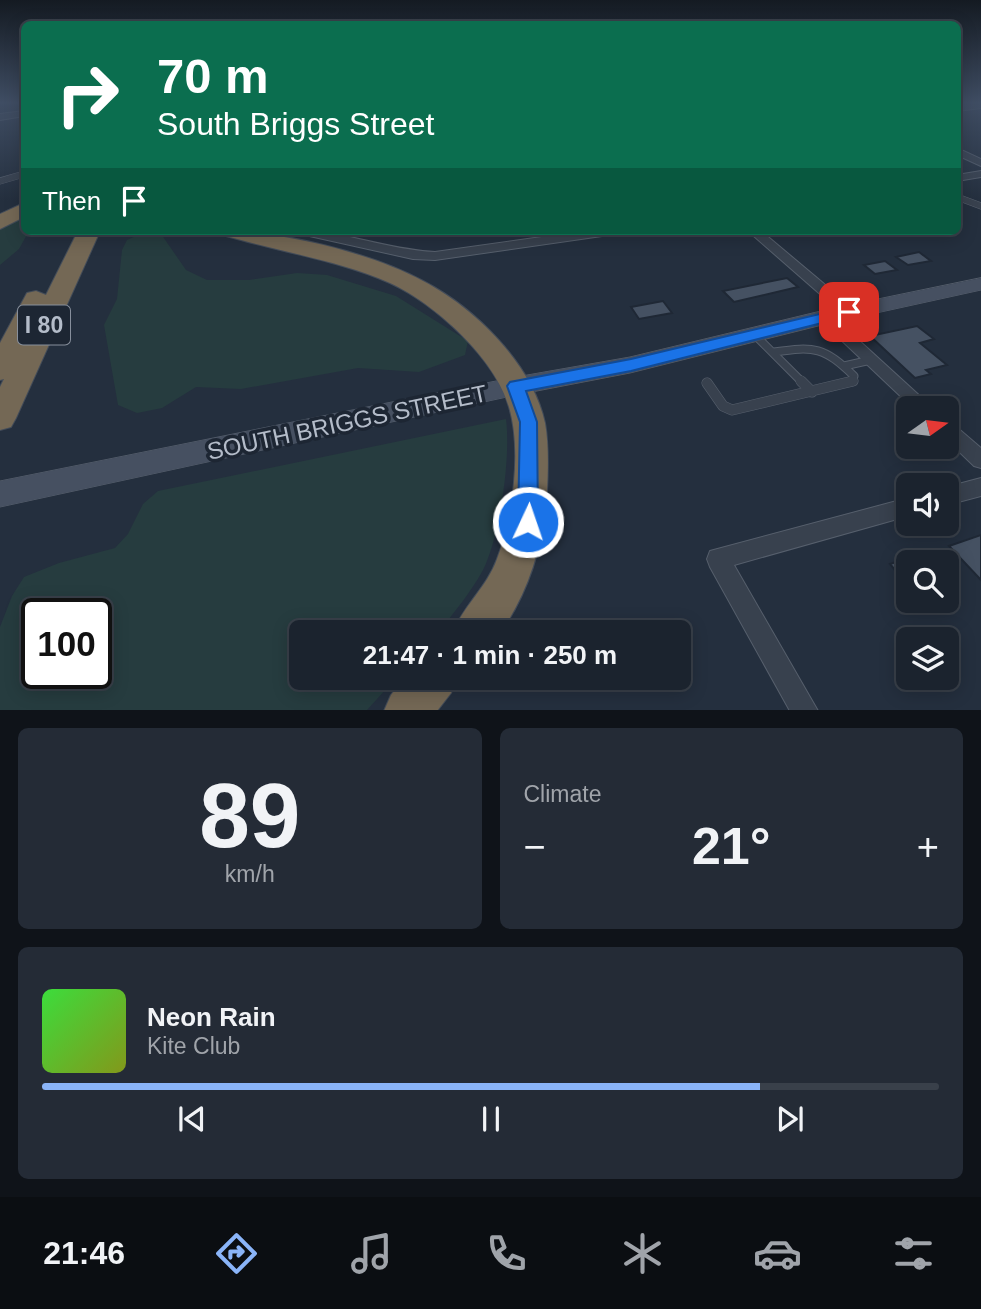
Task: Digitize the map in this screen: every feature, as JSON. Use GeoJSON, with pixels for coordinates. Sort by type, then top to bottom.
{"type":"FeatureCollection","features":[{"type":"Feature","properties":{"kind":"highway"},"geometry":{"type":"LineString","coordinates":[[0,223],[21,211]]}},
{"type":"Feature","properties":{"kind":"highway","name":"I 80"},"geometry":{"type":"LineString","coordinates":[[0,370],[69,235]]}},
{"type":"Feature","properties":{"kind":"highway","name":"I 80"},"geometry":{"type":"LineString","coordinates":[[0,418],[87,235]]}},
{"type":"Feature","properties":{"kind":"highway"},"geometry":{"type":"LineString","coordinates":[[249,235],[356,263],[398,278],[425,292],[461,322],[493,355],[516,386],[528,422],[528,522],[514,572],[482,620]]}},
{"type":"Feature","properties":{"kind":"highway"},"geometry":{"type":"LineString","coordinates":[[407,710],[424,690]]}},
{"type":"Feature","properties":{"kind":"street"},"geometry":{"type":"LineString","coordinates":[[961,153],[981,163]]}},
{"type":"Feature","properties":{"kind":"street"},"geometry":{"type":"LineString","coordinates":[[961,177],[981,174]]}},
{"type":"Feature","properties":{"kind":"street"},"geometry":{"type":"LineString","coordinates":[[323,235],[413,255],[435,256],[581,235]]}},
{"type":"Feature","properties":{"kind":"street"},"geometry":{"type":"LineString","coordinates":[[759,235],[849,312]]}},
{"type":"Feature","properties":{"kind":"street","name":"SOUTH BRIGGS STREET"},"geometry":{"type":"LineString","coordinates":[[0,494],[516,386],[765,344],[825,317],[981,284]]}},
{"type":"Feature","properties":{"kind":"street"},"geometry":{"type":"LineString","coordinates":[[825,317],[911,396]]}},
{"type":"Feature","properties":{"kind":"street"},"geometry":{"type":"LineString","coordinates":[[959,440],[981,460]]}},
{"type":"Feature","properties":{"kind":"street"},"geometry":{"type":"LineString","coordinates":[[959,493],[981,487]]}},
{"type":"Feature","properties":{"kind":"street"},"geometry":{"type":"LineString","coordinates":[[805,710],[718,559],[896,510]]}},
{"type":"Feature","properties":{"kind":"lane"},"geometry":{"type":"LineString","coordinates":[[0,181],[21,175]]}},
{"type":"Feature","properties":{"kind":"lane"},"geometry":{"type":"LineString","coordinates":[[961,198],[981,206]]}},
{"type":"Feature","properties":{"kind":"lane"},"geometry":{"type":"LineString","coordinates":[[707,383],[723,406],[732,410],[852,383],[854,376],[828,351],[816,346],[765,344]]}},
{"type":"Feature","properties":{"kind":"lane"},"geometry":{"type":"LineString","coordinates":[[765,344],[812,392]]}},
{"type":"Feature","properties":{"kind":"lane"},"geometry":{"type":"LineString","coordinates":[[844,366],[872,360]]}},
{"type":"Feature","properties":{"kind":"green space"},"geometry":{"type":"Polygon","coordinates":[[[21,217],[21,235],[27,235],[19,249],[0,265],[0,224],[21,217]]]}},
{"type":"Feature","properties":{"kind":"green space"},"geometry":{"type":"Polygon","coordinates":[[[138,235],[162,235],[186,270],[207,280],[249,280],[297,273],[327,275],[396,296],[468,341],[465,355],[419,372],[358,368],[241,389],[196,387],[162,408],[137,413],[118,405],[104,325],[117,299],[122,250],[127,240],[138,235]]]}},
{"type":"Feature","properties":{"kind":"green space"},"geometry":{"type":"Polygon","coordinates":[[[506,419],[507,454],[503,496],[489,555],[473,586],[448,620],[289,620],[289,690],[385,690],[367,710],[0,710],[0,627],[12,596],[24,577],[59,563],[115,548],[128,534],[143,504],[158,491],[506,419]]]}},
{"type":"Feature","properties":{"kind":"building"},"geometry":{"type":"Polygon","coordinates":[[[919,252],[931,261],[908,265],[896,257],[919,252]]]}},
{"type":"Feature","properties":{"kind":"building"},"geometry":{"type":"Polygon","coordinates":[[[885,261],[897,270],[875,274],[864,265],[885,261]]]}},
{"type":"Feature","properties":{"kind":"building"},"geometry":{"type":"Polygon","coordinates":[[[787,278],[798,287],[734,302],[723,291],[787,278]]]}},
{"type":"Feature","properties":{"kind":"building"},"geometry":{"type":"Polygon","coordinates":[[[663,301],[672,313],[639,319],[631,307],[663,301]]]}},
{"type":"Feature","properties":{"kind":"building"},"geometry":{"type":"Polygon","coordinates":[[[917,326],[934,339],[920,343],[947,365],[926,370],[931,374],[915,378],[870,336],[917,326]]]}},
{"type":"Feature","properties":{"kind":"building"},"geometry":{"type":"Polygon","coordinates":[[[981,535],[981,580],[959,557],[959,550],[953,550],[949,546],[981,535]]]}},
{"type":"Feature","properties":{"kind":"route"},"geometry":{"type":"LineString","coordinates":[[528,522],[528,422],[516,386],[631,365],[756,337],[849,312]]}}]}
